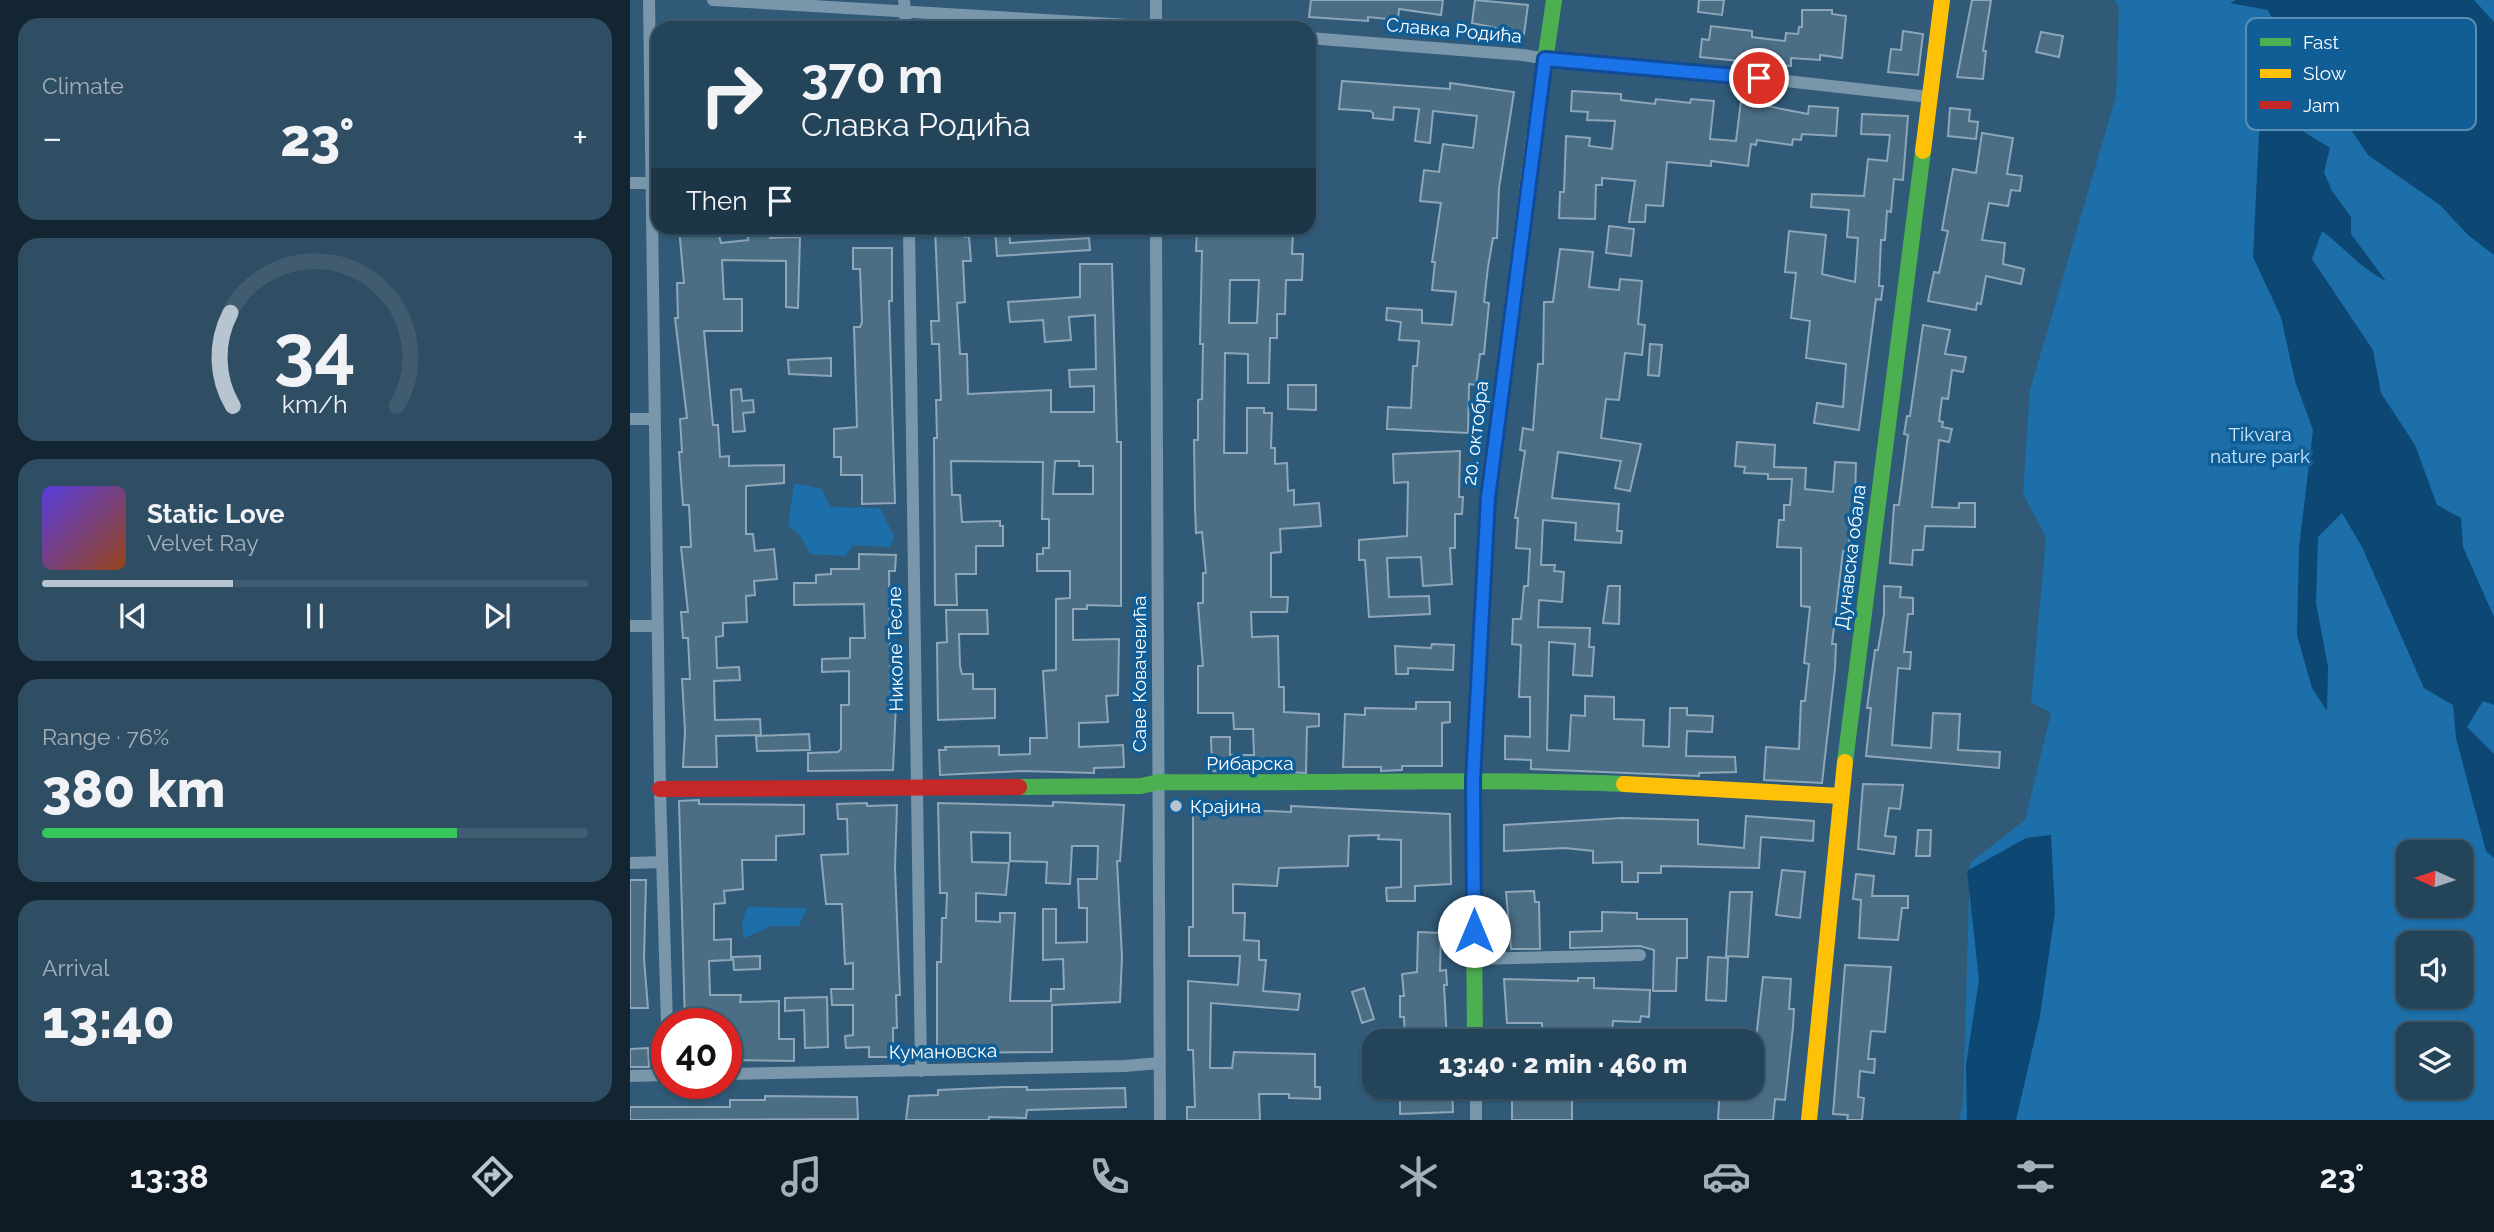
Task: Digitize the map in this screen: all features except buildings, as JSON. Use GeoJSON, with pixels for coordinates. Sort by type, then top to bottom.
{"type":"FeatureCollection","features":[{"type":"Feature","properties":{"kind":"street"},"geometry":{"type":"LineString","coordinates":[[649,0],[651,230]]}},
{"type":"Feature","properties":{"kind":"street"},"geometry":{"type":"LineString","coordinates":[[713,0],[905,7],[1081,21]]}},
{"type":"Feature","properties":{"kind":"street"},"geometry":{"type":"LineString","coordinates":[[1156,0],[1156,21]]}},
{"type":"Feature","properties":{"kind":"street","name":"20. октобра"},"geometry":{"type":"LineString","coordinates":[[1475,1029],[1473,780],[1488,498],[1554,0]]}},
{"type":"Feature","properties":{"kind":"street","name":"Дунавска обала"},"geometry":{"type":"LineString","coordinates":[[1810,1120],[1841,796],[1942,0]]}},
{"type":"Feature","properties":{"kind":"street","name":"Славка Родића"},"geometry":{"type":"LineString","coordinates":[[1316,39],[1929,97]]}},
{"type":"Feature","properties":{"kind":"street"},"geometry":{"type":"LineString","coordinates":[[630,183],[650,183]]}},
{"type":"Feature","properties":{"kind":"street"},"geometry":{"type":"LineString","coordinates":[[651,235],[660,789],[667,1008]]}},
{"type":"Feature","properties":{"kind":"street","name":"Николе Тесле"},"geometry":{"type":"LineString","coordinates":[[909,235],[921,1071]]}},
{"type":"Feature","properties":{"kind":"street","name":"Саве Ковачевића"},"geometry":{"type":"LineString","coordinates":[[1156,235],[1160,1120]]}},
{"type":"Feature","properties":{"kind":"street"},"geometry":{"type":"LineString","coordinates":[[630,419],[655,419]]}},
{"type":"Feature","properties":{"kind":"street"},"geometry":{"type":"LineString","coordinates":[[630,626],[657,625]]}},
{"type":"Feature","properties":{"kind":"street","name":"Рибарска"},"geometry":{"type":"LineString","coordinates":[[660,789],[1141,786],[1158,782],[1308,784],[1473,780],[1698,787],[1841,796]]}},
{"type":"Feature","properties":{"kind":"street"},"geometry":{"type":"LineString","coordinates":[[630,863],[662,862]]}},
{"type":"Feature","properties":{"kind":"street"},"geometry":{"type":"LineString","coordinates":[[1474,959],[1640,955]]}},
{"type":"Feature","properties":{"kind":"street","name":"Кумановска"},"geometry":{"type":"LineString","coordinates":[[742,1074],[1160,1063]]}},
{"type":"Feature","properties":{"kind":"street"},"geometry":{"type":"LineString","coordinates":[[630,1076],[651,1075]]}},
{"type":"Feature","properties":{"kind":"street"},"geometry":{"type":"LineString","coordinates":[[1476,1099],[1476,1120]]}},
{"type":"Feature","properties":{"kind":"green space","name":"Tikvara nature park"},"geometry":{"type":"Polygon","coordinates":[[[2114,0],[2494,0],[2494,1120],[1959,1120],[1963,1104],[1970,863],[2025,820],[2051,713],[2031,702],[2046,538],[2023,493],[2030,390],[2116,96],[2119,7],[2114,0]]]}},
{"type":"Feature","properties":{"kind":"green space"},"geometry":{"type":"Polygon","coordinates":[[[794,483],[822,489],[830,507],[880,508],[894,536],[890,547],[853,545],[845,556],[810,554],[800,535],[788,526],[794,483]]]}},
{"type":"Feature","properties":{"kind":"green space"},"geometry":{"type":"Polygon","coordinates":[[[747,907],[807,908],[799,926],[772,926],[744,938],[742,924],[747,907]]]}},
{"type":"Feature","properties":{"kind":"shaded area"},"geometry":{"type":"Polygon","coordinates":[[[2236,0],[2474,0],[2494,22],[2494,255],[2468,235],[2440,205],[2368,155],[2351,130],[2476,130],[2476,18],[2272,18],[2268,10],[2230,3],[2236,0]]]}},
{"type":"Feature","properties":{"kind":"shaded area"},"geometry":{"type":"Polygon","coordinates":[[[2259,130],[2304,130],[2330,148],[2324,172],[2332,191],[2351,217],[2351,234],[2386,281],[2360,264],[2322,231],[2312,259],[2373,350],[2381,393],[2415,445],[2437,505],[2461,518],[2463,547],[2494,617],[2494,705],[2483,701],[2467,727],[2494,754],[2494,858],[2486,851],[2456,738],[2453,705],[2424,688],[2362,547],[2342,513],[2318,537],[2316,603],[2328,667],[2327,711],[2312,688],[2297,635],[2299,548],[2313,430],[2295,381],[2281,317],[2253,257],[2259,130]]]}},
{"type":"Feature","properties":{"kind":"shaded area"},"geometry":{"type":"Polygon","coordinates":[[[2051,835],[2055,912],[2040,1016],[2016,1120],[1967,1120],[1966,1065],[1979,980],[1967,871],[2026,838],[2051,835]]]}},
{"type":"Feature","properties":{"kind":"traffic: fast"},"geometry":{"type":"LineString","coordinates":[[1534,136],[1554,0]]}},
{"type":"Feature","properties":{"kind":"traffic: fast"},"geometry":{"type":"LineString","coordinates":[[1845,762],[1923,151]]}},
{"type":"Feature","properties":{"kind":"traffic: fast"},"geometry":{"type":"LineString","coordinates":[[1475,1029],[1473,780],[1479,674]]}},
{"type":"Feature","properties":{"kind":"traffic: fast"},"geometry":{"type":"LineString","coordinates":[[1019,787],[1141,786],[1159,782],[1508,781],[1624,784]]}},
{"type":"Feature","properties":{"kind":"traffic: slow"},"geometry":{"type":"LineString","coordinates":[[1923,151],[1942,0]]}},
{"type":"Feature","properties":{"kind":"traffic: slow"},"geometry":{"type":"LineString","coordinates":[[1479,674],[1488,498],[1534,136]]}},
{"type":"Feature","properties":{"kind":"traffic: slow"},"geometry":{"type":"LineString","coordinates":[[1809,1120],[1845,762]]}},
{"type":"Feature","properties":{"kind":"traffic: slow"},"geometry":{"type":"LineString","coordinates":[[1624,784],[1841,796]]}},
{"type":"Feature","properties":{"kind":"traffic: jam"},"geometry":{"type":"LineString","coordinates":[[660,789],[1019,787]]}},
{"type":"Feature","properties":{"kind":"place","name":"Крајина"},"geometry":{"type":"Point","coordinates":[1176,806]}},
{"type":"Feature","properties":{"kind":"route"},"geometry":{"type":"LineString","coordinates":[[1474,931],[1473,780],[1488,498],[1545,59],[1759,78]]}}]}
